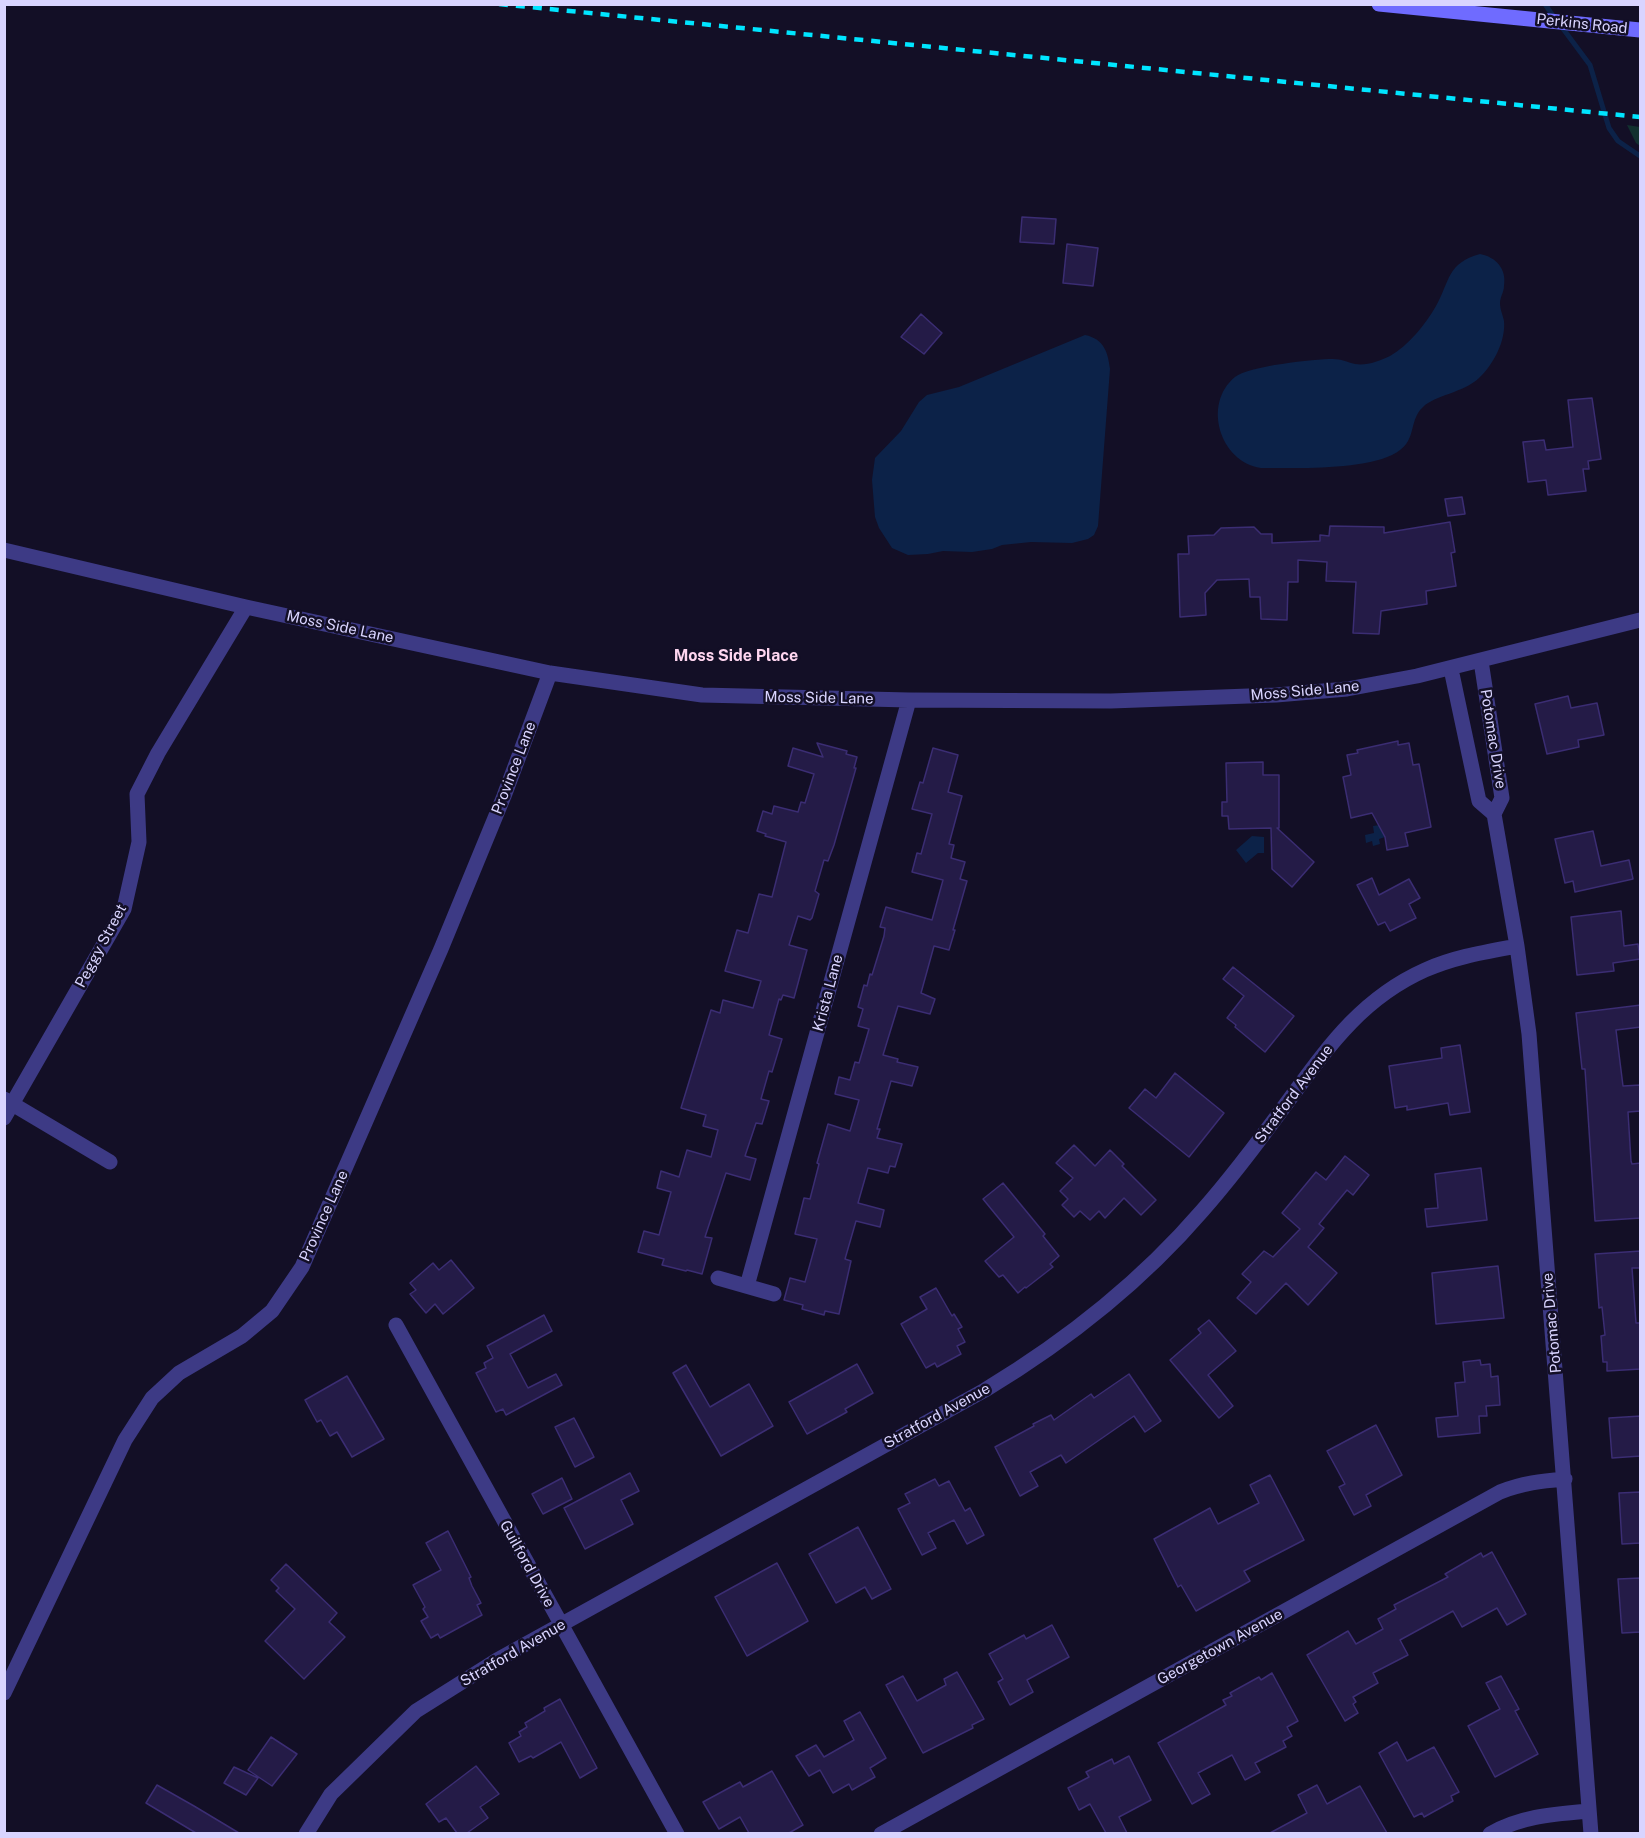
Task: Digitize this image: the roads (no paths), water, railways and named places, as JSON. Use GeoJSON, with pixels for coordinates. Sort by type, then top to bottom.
{"type":"FeatureCollection","features":[{"type":"Feature","properties":{"kind":"main road","name":"Perkins Road"},"geometry":{"type":"LineString","coordinates":[[1379,4],[1641,30]]}},
{"type":"Feature","properties":{"kind":"street","name":"Moss Side Lane"},"geometry":{"type":"LineString","coordinates":[[4,550],[246,607],[550,673],[702,695],[909,700],[1111,701],[1276,695],[1359,687],[1451,669],[1641,620]]}},
{"type":"Feature","properties":{"kind":"street","name":"Peggy Street"},"geometry":{"type":"LineString","coordinates":[[7,1108],[124,909],[139,842],[136,794],[158,753],[246,607]]}},
{"type":"Feature","properties":{"kind":"street","name":"Potomac Drive"},"geometry":{"type":"LineString","coordinates":[[1481,661],[1502,798],[1494,814],[1517,946],[1529,1034],[1591,1833]]}},
{"type":"Feature","properties":{"kind":"street","name":"Potomac Drive"},"geometry":{"type":"LineString","coordinates":[[1451,669],[1479,801],[1494,814]]}},
{"type":"Feature","properties":{"kind":"street","name":"Province Lane"},"geometry":{"type":"LineString","coordinates":[[4,1693],[125,1440],[152,1398],[178,1373],[242,1336],[272,1311],[302,1267],[441,949],[504,796],[550,673]]}},
{"type":"Feature","properties":{"kind":"street","name":"Krista Lane"},"geometry":{"type":"LineString","coordinates":[[747,1286],[909,700]]}},
{"type":"Feature","properties":{"kind":"street","name":"Stratford Avenue"},"geometry":{"type":"LineString","coordinates":[[306,1833],[331,1794],[416,1711],[497,1660],[985,1390],[1059,1342],[1112,1301],[1174,1242],[1250,1152],[1332,1042],[1358,1014],[1388,990],[1423,971],[1452,959],[1517,946]]}},
{"type":"Feature","properties":{"kind":"street"},"geometry":{"type":"LineString","coordinates":[[7,1108],[110,1162]]}},
{"type":"Feature","properties":{"kind":"street"},"geometry":{"type":"LineString","coordinates":[[718,1278],[774,1294]]}},
{"type":"Feature","properties":{"kind":"street","name":"Guilford Drive"},"geometry":{"type":"LineString","coordinates":[[396,1325],[677,1833]]}},
{"type":"Feature","properties":{"kind":"street","name":"Georgetown Avenue"},"geometry":{"type":"LineString","coordinates":[[881,1833],[1500,1492],[1535,1481],[1565,1479]]}},
{"type":"Feature","properties":{"kind":"street"},"geometry":{"type":"LineString","coordinates":[[1490,1833],[1519,1821],[1541,1816],[1589,1811]]}},
{"type":"Feature","properties":{"kind":"water"},"geometry":{"type":"Polygon","coordinates":[[[1480,254],[1495,261],[1504,274],[1504,288],[1500,303],[1504,321],[1501,344],[1494,360],[1479,378],[1423,407],[1415,419],[1406,444],[1400,450],[1379,460],[1346,466],[1261,468],[1235,455],[1226,444],[1220,430],[1219,402],[1225,388],[1235,377],[1267,366],[1333,359],[1364,364],[1390,356],[1410,340],[1427,320],[1455,268],[1461,262],[1480,254]]]}},
{"type":"Feature","properties":{"kind":"water"},"geometry":{"type":"Polygon","coordinates":[[[1085,335],[1097,340],[1104,347],[1110,369],[1098,526],[1094,535],[1072,543],[1031,542],[1002,545],[972,552],[943,551],[908,555],[892,548],[875,517],[872,480],[875,458],[901,431],[919,402],[927,395],[959,387],[1085,335]]]}},
{"type":"Feature","properties":{"kind":"water"},"geometry":{"type":"Polygon","coordinates":[[[1380,825],[1385,837],[1379,839],[1380,844],[1373,846],[1372,841],[1366,843],[1365,835],[1374,833],[1373,826],[1380,825]]]}},
{"type":"Feature","properties":{"kind":"water"},"geometry":{"type":"Polygon","coordinates":[[[1252,836],[1264,837],[1264,853],[1258,853],[1246,863],[1236,850],[1252,836]]]}},
{"type":"Feature","properties":{"kind":"waterway"},"geometry":{"type":"LineString","coordinates":[[1545,4],[1555,19]]}},
{"type":"Feature","properties":{"kind":"waterway"},"geometry":{"type":"LineString","coordinates":[[1561,26],[1590,65],[1609,128],[1618,141],[1640,156]]}},
{"type":"Feature","properties":{"kind":"railway"},"geometry":{"type":"LineString","coordinates":[[499,4],[1640,117]]}},
{"type":"Feature","properties":{"kind":"district","name":"Moss Side Place"},"geometry":{"type":"Point","coordinates":[736,656]}}]}
